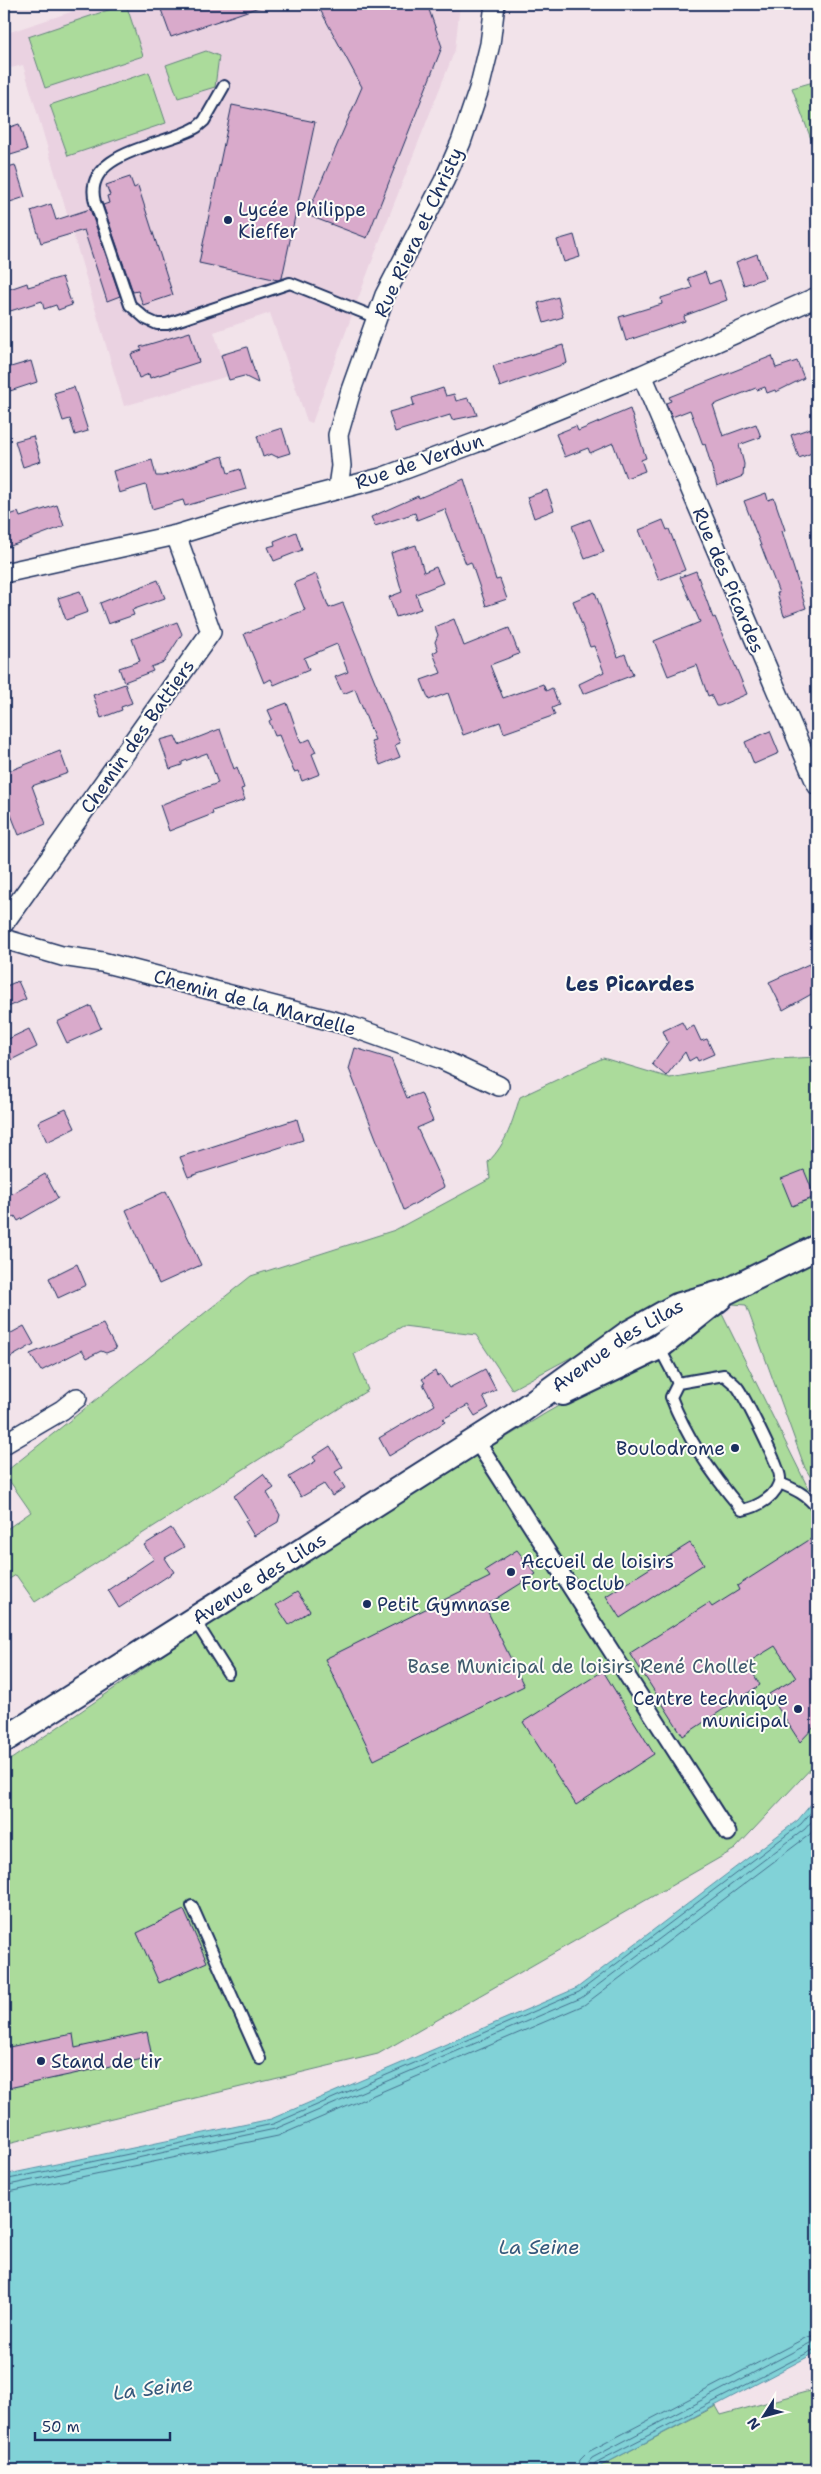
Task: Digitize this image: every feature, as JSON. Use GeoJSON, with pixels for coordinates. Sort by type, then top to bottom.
{"type":"FeatureCollection","features":[{"type":"Feature","properties":{"kind":"street","name":"Rue Riera et Christy"},"geometry":{"type":"LineString","coordinates":[[341,488],[339,480],[341,466],[338,435],[385,295],[444,181],[461,142],[479,89],[490,44],[495,4]]}},
{"type":"Feature","properties":{"kind":"street","name":"Rue de Verdun"},"geometry":{"type":"LineString","coordinates":[[4,573],[176,535],[258,510],[381,478],[475,443],[642,375],[817,297]]}},
{"type":"Feature","properties":{"kind":"street","name":"Rue des Picardes"},"geometry":{"type":"LineString","coordinates":[[642,375],[817,784]]}},
{"type":"Feature","properties":{"kind":"street","name":"Chemin des Battiers"},"geometry":{"type":"LineString","coordinates":[[4,923],[211,632],[176,535]]}},
{"type":"Feature","properties":{"kind":"street","name":"Chemin de la Mardelle"},"geometry":{"type":"LineString","coordinates":[[4,939],[62,956],[102,962],[344,1024],[439,1058],[499,1086]]}},
{"type":"Feature","properties":{"kind":"street","name":"Avenue des Lilas"},"geometry":{"type":"LineString","coordinates":[[4,1740],[514,1416],[636,1329],[677,1306],[728,1291],[817,1247]]}},
{"type":"Feature","properties":{"kind":"street","name":"Avenue des Lilas"},"geometry":{"type":"LineString","coordinates":[[514,1416],[651,1352],[728,1291]]}},
{"type":"Feature","properties":{"kind":"street"},"geometry":{"type":"LineString","coordinates":[[636,1329],[651,1352]]}},
{"type":"Feature","properties":{"kind":"street"},"geometry":{"type":"LineString","coordinates":[[4,1444],[62,1410],[77,1398]]}},
{"type":"Feature","properties":{"kind":"street"},"geometry":{"type":"LineString","coordinates":[[476,1440],[728,1833]]}},
{"type":"Feature","properties":{"kind":"lane"},"geometry":{"type":"LineString","coordinates":[[224,86],[204,121],[197,127],[110,161],[96,179],[92,194],[130,305],[146,319],[157,324],[167,324],[290,283],[376,318]]}},
{"type":"Feature","properties":{"kind":"lane"},"geometry":{"type":"LineString","coordinates":[[651,1352],[678,1383]]}},
{"type":"Feature","properties":{"kind":"lane"},"geometry":{"type":"LineString","coordinates":[[724,1375],[738,1388],[771,1452],[781,1476],[778,1489],[754,1508],[742,1510],[729,1494],[678,1415],[670,1398],[678,1383],[724,1375]]}},
{"type":"Feature","properties":{"kind":"lane"},"geometry":{"type":"LineString","coordinates":[[779,1483],[796,1489],[810,1499],[817,1508]]}},
{"type":"Feature","properties":{"kind":"lane"},"geometry":{"type":"LineString","coordinates":[[194,1619],[228,1673]]}},
{"type":"Feature","properties":{"kind":"lane"},"geometry":{"type":"LineString","coordinates":[[192,1906],[260,2060]]}},
{"type":"Feature","properties":{"kind":"shaded area","name":"Lycée Philippe Kieffer"},"geometry":{"type":"Polygon","coordinates":[[[95,4],[460,4],[455,50],[384,229],[312,423],[307,421],[270,313],[214,332],[228,376],[124,406],[23,65],[11,68],[4,42],[4,34],[95,4]]]}},
{"type":"Feature","properties":{"kind":"green space"},"geometry":{"type":"Polygon","coordinates":[[[126,4],[143,56],[45,88],[28,37],[126,4]]]}},
{"type":"Feature","properties":{"kind":"green space"},"geometry":{"type":"Polygon","coordinates":[[[206,51],[219,56],[215,87],[178,98],[166,65],[206,51]]]}},
{"type":"Feature","properties":{"kind":"green space"},"geometry":{"type":"Polygon","coordinates":[[[149,72],[166,123],[68,156],[50,105],[149,72]]]}},
{"type":"Feature","properties":{"kind":"green space"},"geometry":{"type":"Polygon","coordinates":[[[817,81],[817,155],[792,88],[817,81]]]}},
{"type":"Feature","properties":{"kind":"green space"},"geometry":{"type":"Polygon","coordinates":[[[817,1057],[817,1487],[805,1468],[746,1305],[678,1300],[512,1389],[476,1335],[403,1326],[354,1354],[368,1390],[35,1602],[16,1575],[4,1582],[4,1531],[31,1512],[4,1473],[251,1276],[395,1230],[490,1179],[488,1162],[495,1155],[504,1140],[520,1097],[603,1058],[670,1078],[776,1059],[817,1057]]]}},
{"type":"Feature","properties":{"kind":"green space","name":"Base Municipal de loisirs René Chollet"},"geometry":{"type":"Polygon","coordinates":[[[722,1314],[817,1506],[817,1762],[735,1849],[378,2054],[4,2144],[4,1764],[258,1590],[546,1413],[722,1314]]]}},
{"type":"Feature","properties":{"kind":"green space"},"geometry":{"type":"Polygon","coordinates":[[[817,2389],[817,2470],[593,2470],[716,2406],[721,2415],[817,2389]]]}},
{"type":"Feature","properties":{"kind":"water","name":"La Seine"},"geometry":{"type":"Polygon","coordinates":[[[817,1797],[817,2352],[593,2470],[4,2470],[4,2175],[271,2119],[577,1988],[798,1820],[817,1797]]]}},
{"type":"Feature","properties":{"kind":"building"},"geometry":{"type":"Polygon","coordinates":[[[159,4],[262,4],[262,6],[171,37],[159,4]]]}},
{"type":"Feature","properties":{"kind":"building"},"geometry":{"type":"Polygon","coordinates":[[[317,4],[427,4],[442,47],[367,238],[307,215],[362,87],[317,4]]]}},
{"type":"Feature","properties":{"kind":"building"},"geometry":{"type":"Polygon","coordinates":[[[232,105],[315,122],[282,278],[278,280],[199,263],[232,105]]]}},
{"type":"Feature","properties":{"kind":"building"},"geometry":{"type":"Polygon","coordinates":[[[19,124],[27,150],[4,157],[4,129],[19,124]]]}},
{"type":"Feature","properties":{"kind":"building"},"geometry":{"type":"Polygon","coordinates":[[[15,165],[25,197],[4,204],[4,168],[15,165]]]}},
{"type":"Feature","properties":{"kind":"building"},"geometry":{"type":"Polygon","coordinates":[[[130,177],[134,188],[138,186],[173,295],[143,305],[138,291],[133,292],[103,205],[109,203],[107,196],[110,195],[106,185],[130,177]]]}},
{"type":"Feature","properties":{"kind":"building"},"geometry":{"type":"Polygon","coordinates":[[[51,204],[56,220],[90,209],[120,296],[107,301],[84,230],[41,243],[31,211],[51,204]]]}},
{"type":"Feature","properties":{"kind":"building"},"geometry":{"type":"Polygon","coordinates":[[[574,235],[580,257],[564,262],[557,240],[574,235]]]}},
{"type":"Feature","properties":{"kind":"building"},"geometry":{"type":"Polygon","coordinates":[[[757,254],[765,278],[744,285],[736,262],[757,254]]]}},
{"type":"Feature","properties":{"kind":"building"},"geometry":{"type":"Polygon","coordinates":[[[705,272],[709,284],[720,280],[727,300],[684,316],[685,321],[626,341],[619,317],[662,304],[661,298],[692,288],[688,278],[705,272]]]}},
{"type":"Feature","properties":{"kind":"building"},"geometry":{"type":"Polygon","coordinates":[[[62,277],[72,305],[58,310],[56,305],[44,309],[42,301],[4,313],[4,291],[27,283],[28,287],[62,277]]]}},
{"type":"Feature","properties":{"kind":"building"},"geometry":{"type":"Polygon","coordinates":[[[558,297],[563,317],[544,323],[538,303],[558,297]]]}},
{"type":"Feature","properties":{"kind":"building"},"geometry":{"type":"Polygon","coordinates":[[[190,332],[199,362],[150,378],[149,374],[139,378],[131,354],[142,350],[140,347],[190,332]]]}},
{"type":"Feature","properties":{"kind":"building"},"geometry":{"type":"Polygon","coordinates":[[[563,345],[567,363],[500,387],[493,366],[563,345]]]}},
{"type":"Feature","properties":{"kind":"building"},"geometry":{"type":"Polygon","coordinates":[[[247,347],[258,383],[244,376],[229,380],[221,355],[247,347]]]}},
{"type":"Feature","properties":{"kind":"building"},"geometry":{"type":"Polygon","coordinates":[[[772,356],[776,368],[797,361],[804,378],[776,392],[775,390],[767,393],[765,387],[757,390],[756,388],[713,405],[723,436],[756,424],[761,437],[739,445],[744,464],[743,476],[717,486],[705,444],[703,445],[690,410],[672,417],[666,403],[671,401],[669,397],[772,356]]]}},
{"type":"Feature","properties":{"kind":"building"},"geometry":{"type":"Polygon","coordinates":[[[31,361],[37,382],[4,393],[4,369],[31,361]]]}},
{"type":"Feature","properties":{"kind":"building"},"geometry":{"type":"Polygon","coordinates":[[[74,387],[88,431],[75,435],[70,419],[63,421],[54,393],[74,387]]]}},
{"type":"Feature","properties":{"kind":"building"},"geometry":{"type":"Polygon","coordinates":[[[443,388],[446,396],[454,394],[456,401],[468,398],[469,402],[472,402],[477,415],[452,420],[450,415],[395,432],[389,412],[414,405],[412,398],[443,388]]]}},
{"type":"Feature","properties":{"kind":"building"},"geometry":{"type":"Polygon","coordinates":[[[630,409],[646,458],[641,460],[645,471],[626,478],[613,443],[590,453],[588,448],[565,457],[556,434],[576,426],[578,431],[630,409]]]}},
{"type":"Feature","properties":{"kind":"building"},"geometry":{"type":"Polygon","coordinates":[[[814,427],[817,437],[817,451],[799,458],[791,435],[814,427]]]}},
{"type":"Feature","properties":{"kind":"building"},"geometry":{"type":"Polygon","coordinates":[[[282,428],[290,453],[277,457],[271,454],[263,457],[257,436],[282,428]]]}},
{"type":"Feature","properties":{"kind":"building"},"geometry":{"type":"Polygon","coordinates":[[[33,436],[41,461],[23,467],[15,441],[33,436]]]}},
{"type":"Feature","properties":{"kind":"building"},"geometry":{"type":"Polygon","coordinates":[[[223,456],[228,473],[240,469],[246,489],[185,506],[183,500],[152,509],[146,485],[119,493],[113,471],[152,460],[156,476],[162,476],[223,456]]]}},
{"type":"Feature","properties":{"kind":"building"},"geometry":{"type":"Polygon","coordinates":[[[464,479],[496,580],[500,579],[507,599],[486,606],[471,562],[466,564],[445,509],[417,520],[415,513],[375,526],[371,517],[418,496],[419,498],[464,479]]]}},
{"type":"Feature","properties":{"kind":"building"},"geometry":{"type":"Polygon","coordinates":[[[547,490],[554,510],[534,518],[527,497],[547,490]]]}},
{"type":"Feature","properties":{"kind":"building"},"geometry":{"type":"Polygon","coordinates":[[[766,493],[768,500],[774,498],[785,530],[782,531],[806,608],[784,616],[777,593],[779,593],[744,501],[766,493]]]}},
{"type":"Feature","properties":{"kind":"building"},"geometry":{"type":"Polygon","coordinates":[[[57,505],[64,526],[8,547],[4,533],[4,517],[18,512],[20,517],[57,505]]]}},
{"type":"Feature","properties":{"kind":"building"},"geometry":{"type":"Polygon","coordinates":[[[590,519],[604,552],[585,559],[572,526],[590,519]]]}},
{"type":"Feature","properties":{"kind":"building"},"geometry":{"type":"Polygon","coordinates":[[[663,520],[667,530],[669,529],[685,570],[659,580],[639,530],[663,520]]]}},
{"type":"Feature","properties":{"kind":"building"},"geometry":{"type":"Polygon","coordinates":[[[296,532],[302,550],[274,561],[268,547],[275,545],[274,541],[296,532]]]}},
{"type":"Feature","properties":{"kind":"building"},"geometry":{"type":"Polygon","coordinates":[[[416,545],[424,572],[436,567],[443,583],[416,594],[421,609],[396,617],[389,597],[402,592],[391,553],[416,545]]]}},
{"type":"Feature","properties":{"kind":"building"},"geometry":{"type":"Polygon","coordinates":[[[696,571],[713,618],[715,617],[747,694],[719,706],[716,706],[711,695],[708,696],[697,665],[668,676],[654,641],[700,622],[680,577],[696,571]]]}},
{"type":"Feature","properties":{"kind":"building"},"geometry":{"type":"Polygon","coordinates":[[[316,574],[329,608],[343,603],[400,743],[395,745],[400,757],[380,765],[371,741],[375,740],[355,689],[343,694],[335,677],[348,672],[337,644],[304,658],[309,670],[274,685],[271,679],[264,683],[244,634],[305,610],[294,583],[316,574]]]}},
{"type":"Feature","properties":{"kind":"building"},"geometry":{"type":"Polygon","coordinates":[[[158,580],[165,598],[132,610],[134,615],[108,624],[100,603],[158,580]]]}},
{"type":"Feature","properties":{"kind":"building"},"geometry":{"type":"Polygon","coordinates":[[[80,591],[88,612],[66,620],[58,598],[80,591]]]}},
{"type":"Feature","properties":{"kind":"building"},"geometry":{"type":"Polygon","coordinates":[[[595,592],[618,657],[625,654],[633,675],[583,694],[579,684],[604,672],[594,646],[590,647],[573,601],[595,592]]]}},
{"type":"Feature","properties":{"kind":"building"},"geometry":{"type":"Polygon","coordinates":[[[454,619],[464,646],[509,628],[519,654],[490,665],[503,698],[543,684],[546,691],[552,688],[559,705],[552,708],[555,715],[504,733],[500,722],[463,735],[448,693],[429,700],[421,680],[441,673],[433,653],[438,650],[435,642],[438,635],[435,627],[454,619]]]}},
{"type":"Feature","properties":{"kind":"building"},"geometry":{"type":"Polygon","coordinates":[[[177,622],[182,634],[164,662],[151,667],[153,671],[124,682],[119,668],[140,661],[132,639],[177,622]]]}},
{"type":"Feature","properties":{"kind":"building"},"geometry":{"type":"Polygon","coordinates":[[[125,684],[132,703],[121,707],[122,710],[101,718],[93,695],[125,684]]]}},
{"type":"Feature","properties":{"kind":"building"},"geometry":{"type":"Polygon","coordinates":[[[287,703],[301,743],[310,739],[316,752],[312,754],[320,774],[302,781],[298,771],[294,772],[279,735],[275,736],[269,721],[272,719],[268,710],[287,703]]]}},
{"type":"Feature","properties":{"kind":"building"},"geometry":{"type":"Polygon","coordinates":[[[220,729],[234,769],[237,767],[244,788],[241,789],[245,800],[212,811],[213,814],[169,831],[160,805],[218,783],[207,753],[182,762],[182,765],[170,769],[160,740],[175,736],[179,745],[220,729]]]}},
{"type":"Feature","properties":{"kind":"building"},"geometry":{"type":"Polygon","coordinates":[[[770,731],[779,753],[754,764],[745,742],[770,731]]]}},
{"type":"Feature","properties":{"kind":"building"},"geometry":{"type":"Polygon","coordinates":[[[60,751],[68,773],[32,786],[46,824],[19,835],[4,797],[4,773],[60,751]]]}},
{"type":"Feature","properties":{"kind":"building"},"geometry":{"type":"Polygon","coordinates":[[[809,964],[817,985],[817,991],[783,1010],[769,982],[809,964]]]}},
{"type":"Feature","properties":{"kind":"building"},"geometry":{"type":"Polygon","coordinates":[[[18,981],[26,999],[4,1009],[4,987],[18,981]]]}},
{"type":"Feature","properties":{"kind":"building"},"geometry":{"type":"Polygon","coordinates":[[[91,1006],[101,1028],[67,1043],[57,1022],[91,1006]]]}},
{"type":"Feature","properties":{"kind":"building"},"geometry":{"type":"Polygon","coordinates":[[[682,1022],[686,1030],[694,1026],[701,1041],[707,1039],[714,1054],[698,1061],[696,1057],[689,1061],[685,1052],[666,1076],[652,1064],[668,1042],[663,1031],[682,1022]]]}},
{"type":"Feature","properties":{"kind":"building"},"geometry":{"type":"Polygon","coordinates":[[[29,1029],[37,1047],[11,1060],[4,1041],[29,1029]]]}},
{"type":"Feature","properties":{"kind":"building"},"geometry":{"type":"Polygon","coordinates":[[[355,1048],[391,1059],[407,1098],[421,1093],[433,1121],[417,1128],[444,1187],[404,1210],[349,1069],[355,1048]]]}},
{"type":"Feature","properties":{"kind":"building"},"geometry":{"type":"Polygon","coordinates":[[[66,1109],[75,1128],[47,1142],[38,1122],[66,1109]]]}},
{"type":"Feature","properties":{"kind":"building"},"geometry":{"type":"Polygon","coordinates":[[[297,1119],[303,1140],[188,1177],[180,1157],[297,1119]]]}},
{"type":"Feature","properties":{"kind":"building"},"geometry":{"type":"Polygon","coordinates":[[[804,1170],[815,1197],[792,1206],[781,1179],[804,1170]]]}},
{"type":"Feature","properties":{"kind":"building"},"geometry":{"type":"Polygon","coordinates":[[[45,1174],[58,1198],[18,1221],[15,1216],[4,1224],[4,1198],[45,1174]]]}},
{"type":"Feature","properties":{"kind":"building"},"geometry":{"type":"Polygon","coordinates":[[[166,1191],[201,1265],[159,1284],[126,1210],[166,1191]]]}},
{"type":"Feature","properties":{"kind":"building"},"geometry":{"type":"Polygon","coordinates":[[[77,1264],[86,1285],[58,1298],[49,1278],[77,1264]]]}},
{"type":"Feature","properties":{"kind":"building"},"geometry":{"type":"Polygon","coordinates":[[[103,1324],[116,1349],[106,1353],[101,1351],[87,1358],[82,1350],[41,1371],[30,1354],[103,1324]]]}},
{"type":"Feature","properties":{"kind":"building"},"geometry":{"type":"Polygon","coordinates":[[[24,1326],[34,1344],[4,1361],[4,1337],[24,1326]]]}},
{"type":"Feature","properties":{"kind":"building"},"geometry":{"type":"Polygon","coordinates":[[[485,1369],[496,1390],[483,1397],[489,1408],[475,1416],[468,1405],[443,1419],[445,1422],[389,1456],[379,1438],[435,1405],[422,1379],[435,1371],[437,1376],[440,1374],[449,1388],[485,1369]]]}},
{"type":"Feature","properties":{"kind":"building"},"geometry":{"type":"Polygon","coordinates":[[[330,1446],[343,1467],[335,1472],[345,1488],[332,1496],[324,1484],[301,1497],[289,1477],[316,1461],[313,1457],[330,1446]]]}},
{"type":"Feature","properties":{"kind":"building"},"geometry":{"type":"Polygon","coordinates":[[[263,1474],[274,1488],[267,1493],[280,1515],[278,1522],[254,1536],[245,1521],[248,1519],[234,1496],[263,1474]]]}},
{"type":"Feature","properties":{"kind":"building"},"geometry":{"type":"Polygon","coordinates":[[[171,1528],[184,1547],[165,1558],[174,1572],[119,1608],[108,1590],[154,1559],[144,1545],[171,1528]]]}},
{"type":"Feature","properties":{"kind":"building"},"geometry":{"type":"Polygon","coordinates":[[[817,1535],[817,1651],[811,1655],[817,1665],[817,1724],[800,1742],[769,1694],[796,1678],[775,1646],[747,1663],[760,1685],[683,1736],[630,1653],[709,1603],[712,1607],[739,1590],[737,1586],[817,1535]]]}},
{"type":"Feature","properties":{"kind":"building"},"geometry":{"type":"Polygon","coordinates":[[[690,1543],[704,1564],[620,1618],[606,1596],[690,1543]]]}},
{"type":"Feature","properties":{"kind":"building"},"geometry":{"type":"Polygon","coordinates":[[[517,1550],[536,1574],[485,1606],[524,1686],[374,1760],[325,1659],[490,1577],[485,1570],[517,1550]]]}},
{"type":"Feature","properties":{"kind":"building"},"geometry":{"type":"Polygon","coordinates":[[[297,1592],[310,1611],[289,1625],[276,1605],[297,1592]]]}},
{"type":"Feature","properties":{"kind":"building"},"geometry":{"type":"Polygon","coordinates":[[[603,1671],[654,1754],[576,1805],[523,1722],[603,1671]]]}},
{"type":"Feature","properties":{"kind":"building"},"geometry":{"type":"Polygon","coordinates":[[[184,1910],[207,1962],[159,1983],[137,1933],[184,1910]]]}},
{"type":"Feature","properties":{"kind":"building","name":"Stand de tir"},"geometry":{"type":"Polygon","coordinates":[[[147,2032],[152,2057],[4,2089],[4,2048],[73,2034],[75,2048],[147,2032]]]}},
{"type":"Feature","properties":{"kind":"place","name":"Lycée Philippe Kieffer"},"geometry":{"type":"Point","coordinates":[228,220]}},
{"type":"Feature","properties":{"kind":"place","name":"Boulodrome"},"geometry":{"type":"Point","coordinates":[735,1448]}},
{"type":"Feature","properties":{"kind":"place","name":"Accueil de loisirs Fort Boclub"},"geometry":{"type":"Point","coordinates":[511,1572]}},
{"type":"Feature","properties":{"kind":"place","name":"Petit Gymnase"},"geometry":{"type":"Point","coordinates":[367,1604]}},
{"type":"Feature","properties":{"kind":"place","name":"Centre technique municipal"},"geometry":{"type":"Point","coordinates":[798,1709]}},
{"type":"Feature","properties":{"kind":"place","name":"Stand de tir"},"geometry":{"type":"Point","coordinates":[41,2061]}},
{"type":"Feature","properties":{"kind":"district","name":"Les Picardes"},"geometry":{"type":"Point","coordinates":[630,984]}}]}
